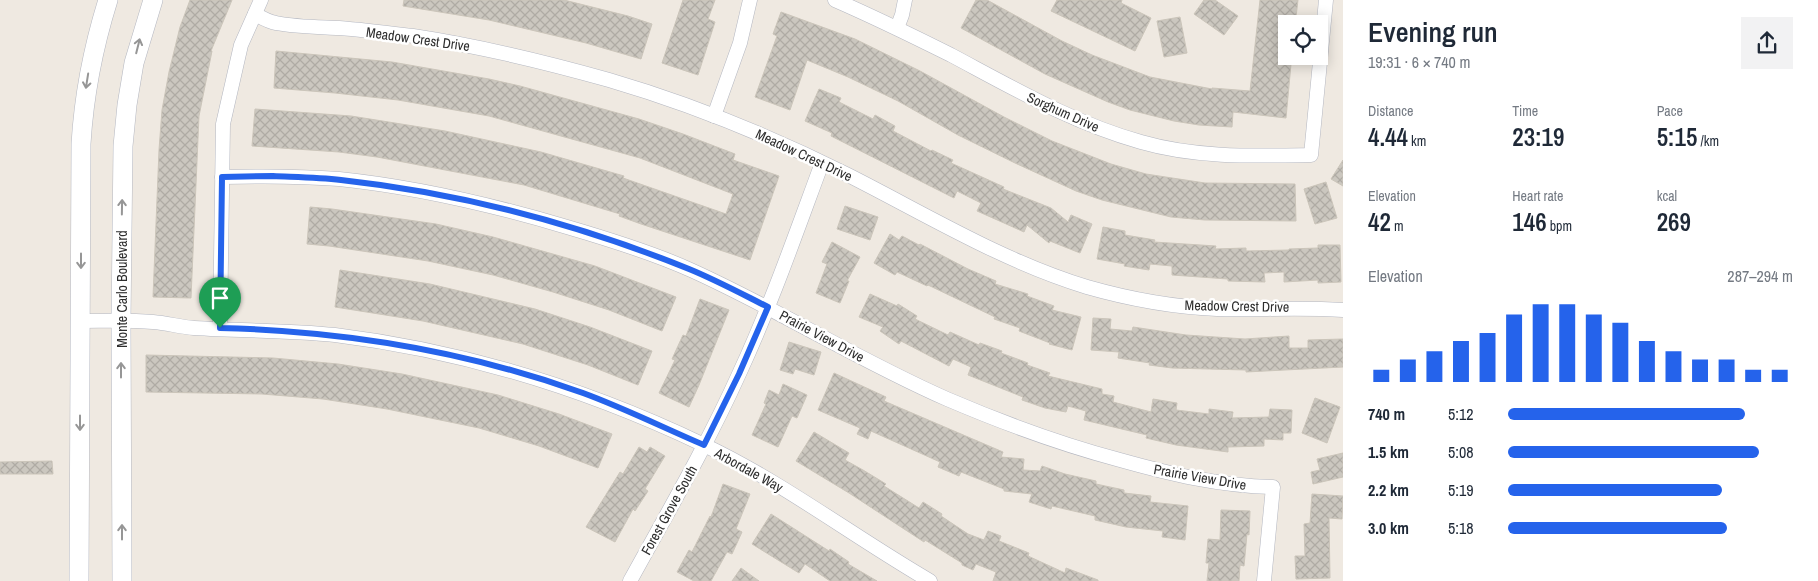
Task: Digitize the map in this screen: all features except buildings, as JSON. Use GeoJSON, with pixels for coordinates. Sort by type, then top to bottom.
{"type":"FeatureCollection","features":[{"type":"Feature","properties":{"kind":"main road"},"geometry":{"type":"LineString","coordinates":[[79,581],[80,163],[82,118],[90,66],[108,0]]}},
{"type":"Feature","properties":{"kind":"main road","name":"Monte Carlo Boulevard"},"geometry":{"type":"LineString","coordinates":[[122,581],[121,321],[123,160],[127,105],[139,43],[153,0]]}},
{"type":"Feature","properties":{"kind":"street"},"geometry":{"type":"LineString","coordinates":[[220,328],[223,124],[241,45],[261,0]]}},
{"type":"Feature","properties":{"kind":"street"},"geometry":{"type":"LineString","coordinates":[[714,116],[740,43],[750,0]]}},
{"type":"Feature","properties":{"kind":"street","name":"Sorghum Drive"},"geometry":{"type":"LineString","coordinates":[[835,0],[897,28],[1064,114],[1099,128],[1168,148],[1224,155],[1311,155],[1326,0]]}},
{"type":"Feature","properties":{"kind":"street"},"geometry":{"type":"LineString","coordinates":[[897,28],[902,16],[905,0]]}},
{"type":"Feature","properties":{"kind":"street","name":"Meadow Crest Drive"},"geometry":{"type":"LineString","coordinates":[[255,14],[276,23],[416,37],[493,51],[612,81],[714,116],[822,162],[996,251],[1057,277],[1091,288],[1144,300],[1202,308],[1343,310]]}},
{"type":"Feature","properties":{"kind":"street","name":"Forest Grove South"},"geometry":{"type":"LineString","coordinates":[[630,581],[704,445],[739,374],[768,307],[822,162]]}},
{"type":"Feature","properties":{"kind":"street","name":"Prairie View Drive"},"geometry":{"type":"LineString","coordinates":[[222,177],[273,176],[340,180],[418,191],[507,209],[600,236],[681,266],[768,307],[927,390],[1013,426],[1078,449],[1145,467],[1209,482],[1273,487],[1264,581]]}},
{"type":"Feature","properties":{"kind":"street","name":"Arbordale Way"},"geometry":{"type":"LineString","coordinates":[[81,321],[145,321],[186,327],[334,335],[391,344],[474,362],[580,392],[704,445],[790,493],[930,581]]}},
{"type":"Feature","properties":{"kind":"route"},"geometry":{"type":"LineString","coordinates":[[273,176],[340,180],[418,191],[507,209],[600,236],[690,270],[768,307],[739,374],[704,445],[580,392],[516,372],[438,353],[334,335],[220,328],[222,177],[273,176]]}}]}
